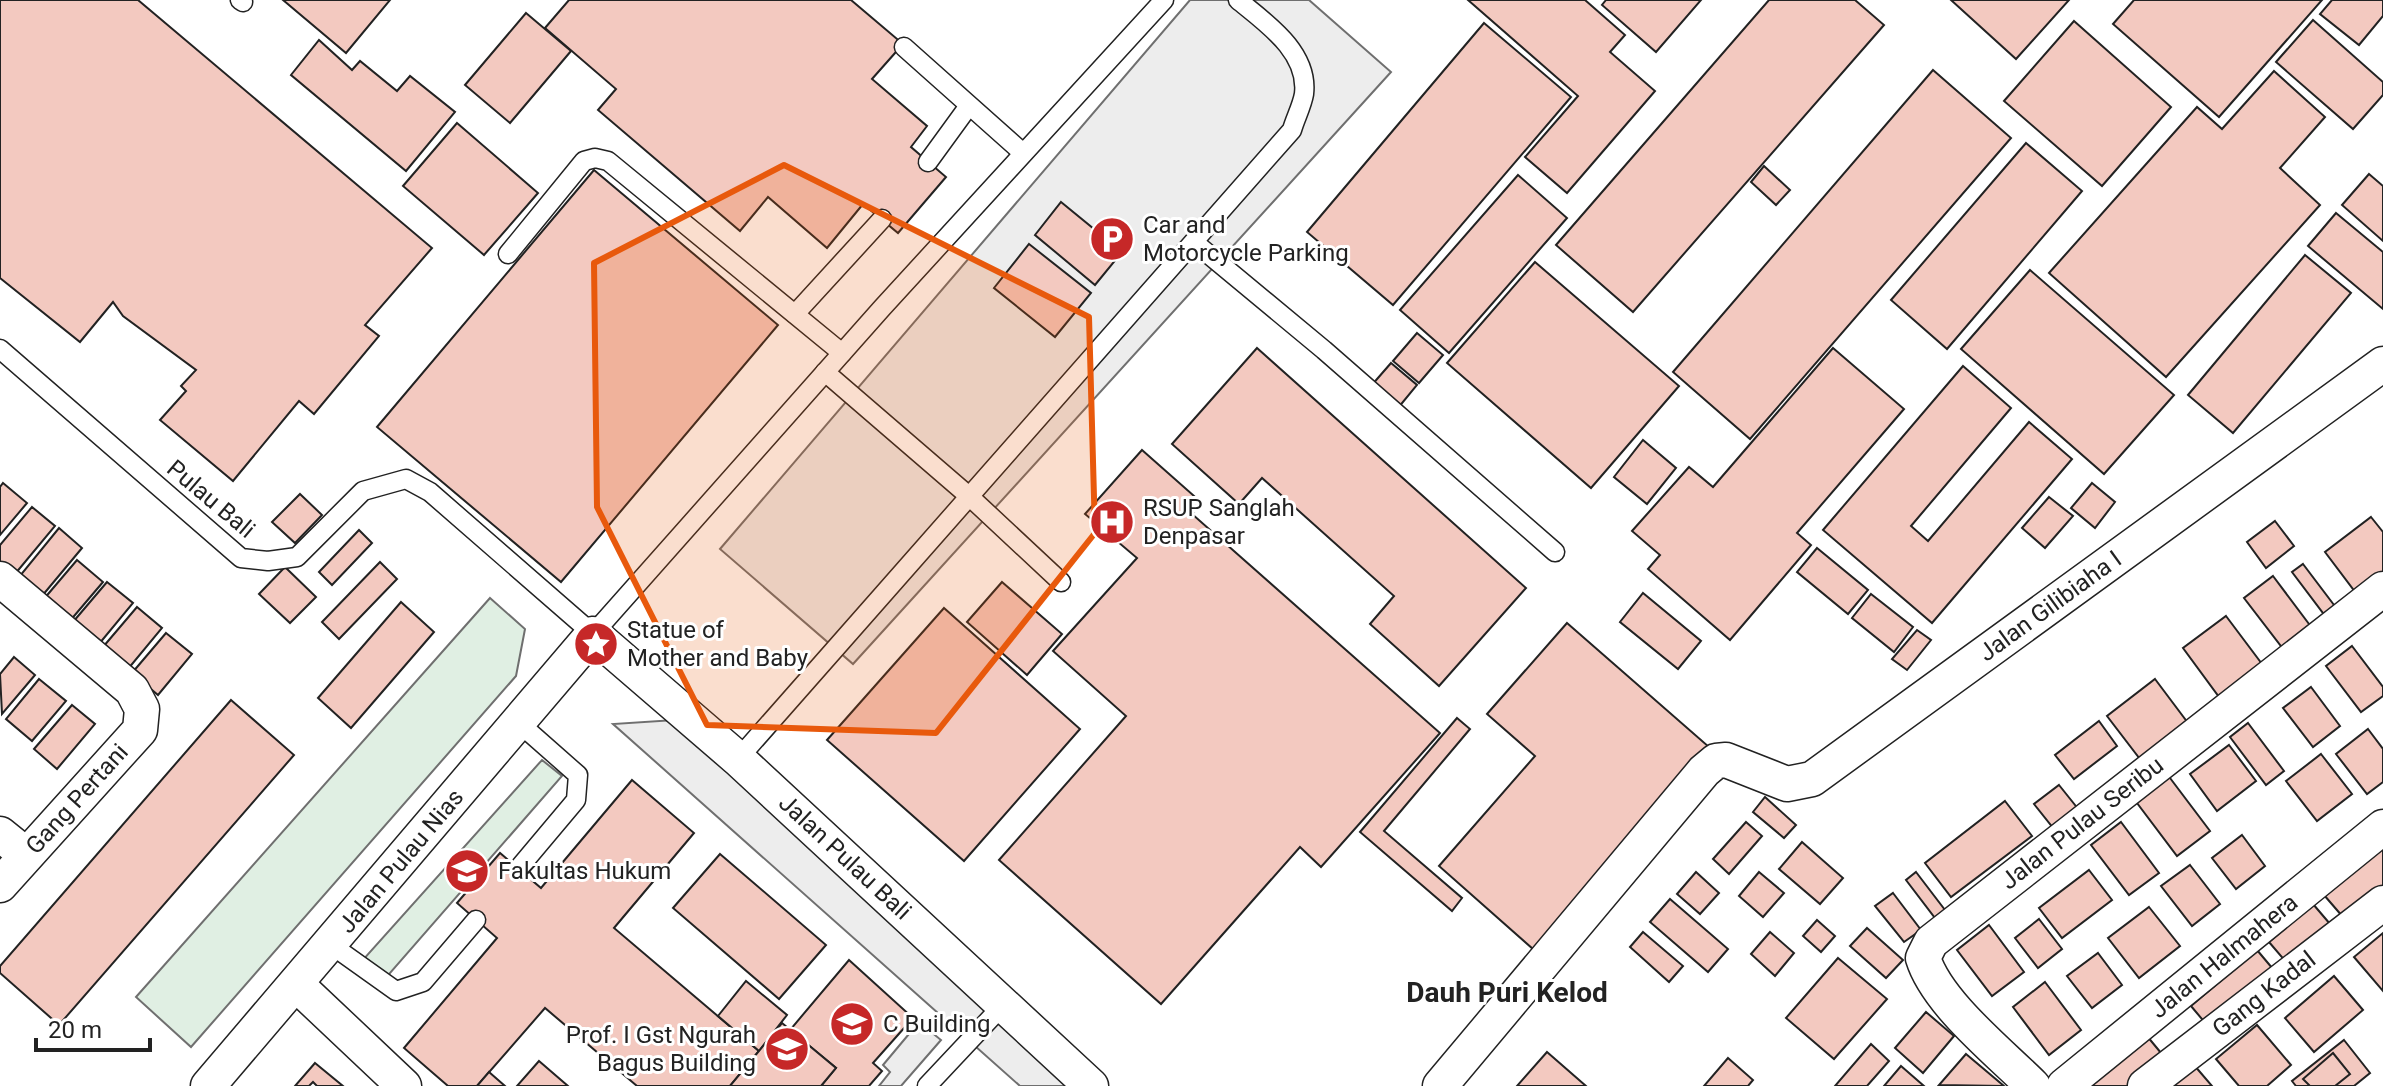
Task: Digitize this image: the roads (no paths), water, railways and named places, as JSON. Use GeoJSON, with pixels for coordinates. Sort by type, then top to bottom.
{"type":"FeatureCollection","features":[{"type":"Feature","properties":{"kind":"street","name":"Jalan Gilibiaha I"},"geometry":{"type":"LineString","coordinates":[[1440,1086],[1704,771],[1716,761],[1726,760],[1787,784],[1812,779],[2383,364]]}},
{"type":"Feature","properties":{"kind":"street","name":"Gang Pertani"},"geometry":{"type":"LineString","coordinates":[[0,579],[132,690],[142,709],[140,730],[0,885]]}},
{"type":"Feature","properties":{"kind":"street","name":"Jalan Pulau Seribu"},"geometry":{"type":"LineString","coordinates":[[2033,1086],[1971,1024],[1928,974],[1923,958],[1931,942],[2383,589]]}},
{"type":"Feature","properties":{"kind":"street","name":"Jalan Pulau Nias"},"geometry":{"type":"LineString","coordinates":[[208,1086],[593,634]]}},
{"type":"Feature","properties":{"kind":"street","name":"Jalan Pulau Bali"},"geometry":{"type":"LineString","coordinates":[[593,634],[738,759],[1091,1086]]}},
{"type":"Feature","properties":{"kind":"street","name":"Jalan Halmahera"},"geometry":{"type":"LineString","coordinates":[[2064,1086],[2383,827]]}},
{"type":"Feature","properties":{"kind":"street"},"geometry":{"type":"LineString","coordinates":[[0,834],[26,855]]}},
{"type":"Feature","properties":{"kind":"street","name":"Gang Kadal"},"geometry":{"type":"LineString","coordinates":[[2145,1086],[2383,903]]}},
{"type":"Feature","properties":{"kind":"street"},"geometry":{"type":"LineString","coordinates":[[296,984],[404,1086]]}},
{"type":"Feature","properties":{"kind":"lane"},"geometry":{"type":"LineString","coordinates":[[593,634],[842,353],[1164,0]]}},
{"type":"Feature","properties":{"kind":"lane"},"geometry":{"type":"LineString","coordinates":[[738,759],[1292,130],[1304,93],[1299,64],[1280,35],[1238,0]]}},
{"type":"Feature","properties":{"kind":"lane"},"geometry":{"type":"LineString","coordinates":[[904,47],[1023,153]]}},
{"type":"Feature","properties":{"kind":"lane"},"geometry":{"type":"LineString","coordinates":[[928,162],[968,107]]}},
{"type":"Feature","properties":{"kind":"lane"},"geometry":{"type":"LineString","coordinates":[[508,254],[584,161],[595,158],[608,161],[672,210],[842,353]]}},
{"type":"Feature","properties":{"kind":"lane"},"geometry":{"type":"LineString","coordinates":[[795,314],[882,219]]}},
{"type":"Feature","properties":{"kind":"lane"},"geometry":{"type":"LineString","coordinates":[[1195,243],[1324,350],[1555,552]]}},
{"type":"Feature","properties":{"kind":"lane","name":"Pulau Bali"},"geometry":{"type":"LineString","coordinates":[[0,349],[241,558],[268,561],[297,557],[363,491],[406,479],[430,492],[593,634]]}},
{"type":"Feature","properties":{"kind":"lane"},"geometry":{"type":"LineString","coordinates":[[825,372],[970,497],[1061,582]]}},
{"type":"Feature","properties":{"kind":"lane"},"geometry":{"type":"LineString","coordinates":[[518,869],[576,800],[578,786],[578,775],[519,723]]}},
{"type":"Feature","properties":{"kind":"lane"},"geometry":{"type":"LineString","coordinates":[[330,944],[396,991],[423,982],[476,920]]}},
{"type":"Feature","properties":{"kind":"lane"},"geometry":{"type":"LineString","coordinates":[[927,1086],[1004,1004]]}},
{"type":"Feature","properties":{"kind":"place","name":"Car and Motorcycle Parking"},"geometry":{"type":"Point","coordinates":[1112,239]}},
{"type":"Feature","properties":{"kind":"place","name":"RSUP Sanglah Denpasar"},"geometry":{"type":"Point","coordinates":[1112,522]}},
{"type":"Feature","properties":{"kind":"place","name":"Statue of Mother and Baby"},"geometry":{"type":"Point","coordinates":[596,644]}},
{"type":"Feature","properties":{"kind":"place","name":"Fakultas Hukum"},"geometry":{"type":"Point","coordinates":[467,871]}},
{"type":"Feature","properties":{"kind":"place","name":"C Building"},"geometry":{"type":"Point","coordinates":[852,1024]}},
{"type":"Feature","properties":{"kind":"place","name":"Prof. I Gst Ngurah Bagus Building"},"geometry":{"type":"Point","coordinates":[787,1049]}},
{"type":"Feature","properties":{"kind":"district","name":"Dauh Puri Kelod"},"geometry":{"type":"Point","coordinates":[1507,992]}}]}
